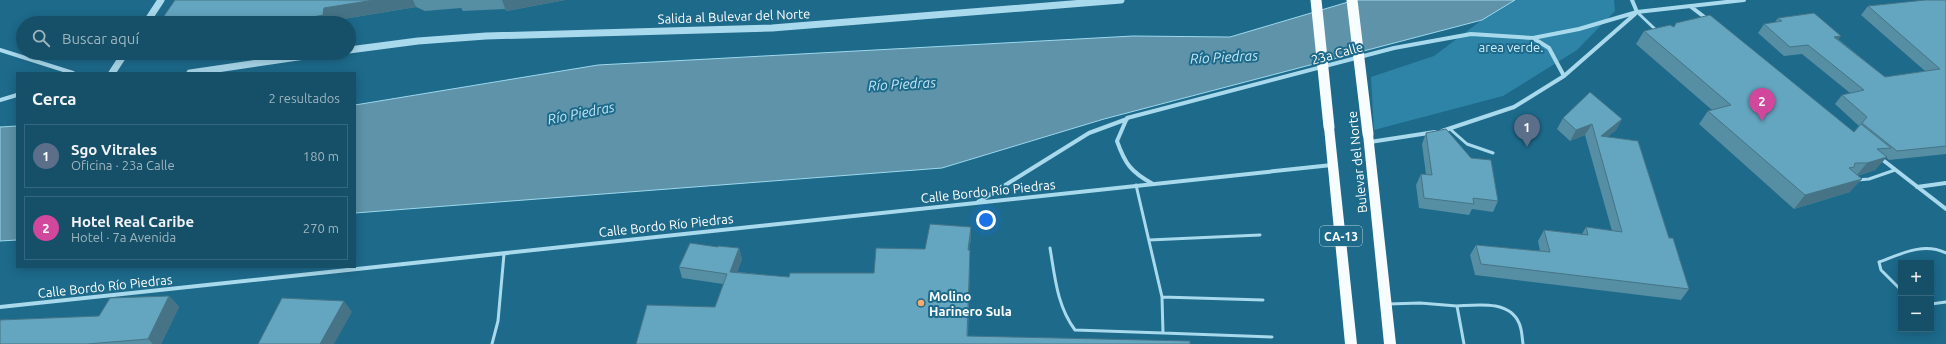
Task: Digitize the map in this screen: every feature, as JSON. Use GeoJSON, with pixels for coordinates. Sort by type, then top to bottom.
{"type":"FeatureCollection","features":[{"type":"Feature","properties":{"kind":"highway","name":"Bulevar del Norte"},"geometry":{"type":"LineString","coordinates":[[1316,0],[1334,165],[1351,344]]}},
{"type":"Feature","properties":{"kind":"highway","name":"Bulevar del Norte"},"geometry":{"type":"LineString","coordinates":[[1352,0],[1369,138],[1390,344]]}},
{"type":"Feature","properties":{"kind":"street"},"geometry":{"type":"LineString","coordinates":[[151,16],[161,0]]}},
{"type":"Feature","properties":{"kind":"street","name":"Salida al Bulevar del Norte"},"geometry":{"type":"LineString","coordinates":[[356,49],[418,41],[486,36],[772,28],[1121,0]]}},
{"type":"Feature","properties":{"kind":"street"},"geometry":{"type":"LineString","coordinates":[[1369,138],[1450,129],[1514,107],[1564,76],[1637,12],[1632,0]]}},
{"type":"Feature","properties":{"kind":"street","name":"23a Calle"},"geometry":{"type":"LineString","coordinates":[[977,203],[1089,133],[1127,118],[1394,48],[1471,34],[1533,38],[1579,29],[1637,12],[1744,0]]}},
{"type":"Feature","properties":{"kind":"street"},"geometry":{"type":"LineString","coordinates":[[1690,6],[1709,21]]}},
{"type":"Feature","properties":{"kind":"street"},"geometry":{"type":"LineString","coordinates":[[1533,38],[1549,48],[1564,76]]}},
{"type":"Feature","properties":{"kind":"street"},"geometry":{"type":"LineString","coordinates":[[0,50],[16,55]]}},
{"type":"Feature","properties":{"kind":"street"},"geometry":{"type":"LineString","coordinates":[[32,60],[70,72]]}},
{"type":"Feature","properties":{"kind":"street"},"geometry":{"type":"LineString","coordinates":[[113,72],[120,60]]}},
{"type":"Feature","properties":{"kind":"street"},"geometry":{"type":"LineString","coordinates":[[197,72],[278,60]]}},
{"type":"Feature","properties":{"kind":"street"},"geometry":{"type":"LineString","coordinates":[[0,100],[16,94]]}},
{"type":"Feature","properties":{"kind":"street"},"geometry":{"type":"LineString","coordinates":[[1127,118],[1117,141],[1125,165],[1137,176],[1153,184]]}},
{"type":"Feature","properties":{"kind":"street"},"geometry":{"type":"LineString","coordinates":[[1877,155],[1946,209]]}},
{"type":"Feature","properties":{"kind":"street","name":"Calle Bordo Río Piedras"},"geometry":{"type":"LineString","coordinates":[[0,307],[1334,165]]}},
{"type":"Feature","properties":{"kind":"street"},"geometry":{"type":"LineString","coordinates":[[1917,187],[1946,183]]}},
{"type":"Feature","properties":{"kind":"lane"},"geometry":{"type":"LineString","coordinates":[[1637,12],[1660,33]]}},
{"type":"Feature","properties":{"kind":"lane"},"geometry":{"type":"LineString","coordinates":[[1450,129],[1467,144],[1493,153]]}},
{"type":"Feature","properties":{"kind":"lane"},"geometry":{"type":"LineString","coordinates":[[1851,180],[1869,179],[1895,170]]}},
{"type":"Feature","properties":{"kind":"lane"},"geometry":{"type":"LineString","coordinates":[[1136,185],[1162,297],[1163,333]]}},
{"type":"Feature","properties":{"kind":"lane"},"geometry":{"type":"LineString","coordinates":[[1149,240],[1260,235]]}},
{"type":"Feature","properties":{"kind":"lane"},"geometry":{"type":"LineString","coordinates":[[1050,248],[1059,299],[1065,320],[1075,330],[1272,337]]}},
{"type":"Feature","properties":{"kind":"lane"},"geometry":{"type":"LineString","coordinates":[[1898,287],[1880,270],[1879,262],[1924,248],[1942,250],[1946,253]]}},
{"type":"Feature","properties":{"kind":"lane"},"geometry":{"type":"LineString","coordinates":[[492,344],[498,321],[504,254]]}},
{"type":"Feature","properties":{"kind":"lane"},"geometry":{"type":"LineString","coordinates":[[1162,297],[1263,300]]}},
{"type":"Feature","properties":{"kind":"lane"},"geometry":{"type":"LineString","coordinates":[[1934,304],[1946,302]]}},
{"type":"Feature","properties":{"kind":"lane"},"geometry":{"type":"LineString","coordinates":[[1386,304],[1420,303],[1457,306],[1489,306],[1508,309],[1519,322],[1523,344]]}},
{"type":"Feature","properties":{"kind":"lane"},"geometry":{"type":"LineString","coordinates":[[1457,306],[1464,344]]}},
{"type":"Feature","properties":{"kind":"green space","name":"area verde."},"geometry":{"type":"Polygon","coordinates":[[[1515,0],[1614,0],[1615,11],[1577,50],[1503,96],[1374,130],[1371,77],[1434,56],[1482,20],[1515,0]]]}},
{"type":"Feature","properties":{"kind":"water","name":"Río Piedras"},"geometry":{"type":"Polygon","coordinates":[[[1355,0],[1515,0],[1482,20],[1104,119],[942,168],[356,213],[356,105],[598,65],[1133,36],[1230,37],[1355,0]]]}},
{"type":"Feature","properties":{"kind":"water"},"geometry":{"type":"Polygon","coordinates":[[[16,126],[16,240],[0,241],[0,127],[16,126]]]}},
{"type":"Feature","properties":{"kind":"building"},"geometry":{"type":"Polygon","coordinates":[[[175,0],[374,0],[324,8],[323,15],[318,16],[164,16],[175,0]]]}},
{"type":"Feature","properties":{"kind":"building"},"geometry":{"type":"Polygon","coordinates":[[[1925,0],[1946,0],[1946,146],[1897,151],[1862,123],[1867,117],[1842,95],[1864,90],[1808,45],[1790,47],[1764,24],[1782,21],[1778,18],[1814,13],[1841,36],[1834,37],[1885,77],[1940,69],[1868,6],[1925,0]]]}},
{"type":"Feature","properties":{"kind":"building"},"geometry":{"type":"Polygon","coordinates":[[[1710,15],[1854,132],[1861,124],[1891,148],[1877,149],[1887,157],[1867,163],[1855,163],[1854,167],[1849,168],[1862,179],[1805,195],[1708,111],[1731,105],[1644,31],[1670,25],[1674,27],[1676,23],[1710,15]]]}},
{"type":"Feature","properties":{"kind":"building"},"geometry":{"type":"Polygon","coordinates":[[[1590,92],[1622,119],[1601,136],[1638,141],[1669,238],[1673,238],[1689,289],[1481,264],[1476,245],[1550,252],[1544,230],[1588,235],[1586,227],[1622,232],[1592,124],[1576,130],[1563,118],[1590,92]]]}},
{"type":"Feature","properties":{"kind":"building"},"geometry":{"type":"Polygon","coordinates":[[[1446,129],[1471,158],[1491,160],[1498,201],[1473,198],[1474,204],[1424,198],[1421,174],[1432,175],[1426,133],[1446,129]]]}},
{"type":"Feature","properties":{"kind":"building"},"geometry":{"type":"Polygon","coordinates":[[[930,224],[971,227],[968,250],[970,250],[967,336],[1190,341],[1190,344],[636,344],[647,305],[715,307],[727,274],[679,267],[690,243],[739,248],[730,272],[789,277],[790,273],[874,273],[876,248],[925,249],[930,224]]]}},
{"type":"Feature","properties":{"kind":"building"},"geometry":{"type":"Polygon","coordinates":[[[169,296],[148,339],[87,344],[0,344],[0,320],[99,316],[110,298],[169,296]]]}},
{"type":"Feature","properties":{"kind":"building"},"geometry":{"type":"Polygon","coordinates":[[[282,298],[344,301],[320,344],[258,344],[282,298]]]}},
{"type":"Feature","properties":{"kind":"place","name":"Hotel Real Caribe"},"geometry":{"type":"Point","coordinates":[1762,121]}},
{"type":"Feature","properties":{"kind":"place","name":"Sgo Vitrales"},"geometry":{"type":"Point","coordinates":[1527,147]}},
{"type":"Feature","properties":{"kind":"place","name":"Molino Harinero Sula"},"geometry":{"type":"Point","coordinates":[921,303]}}]}
